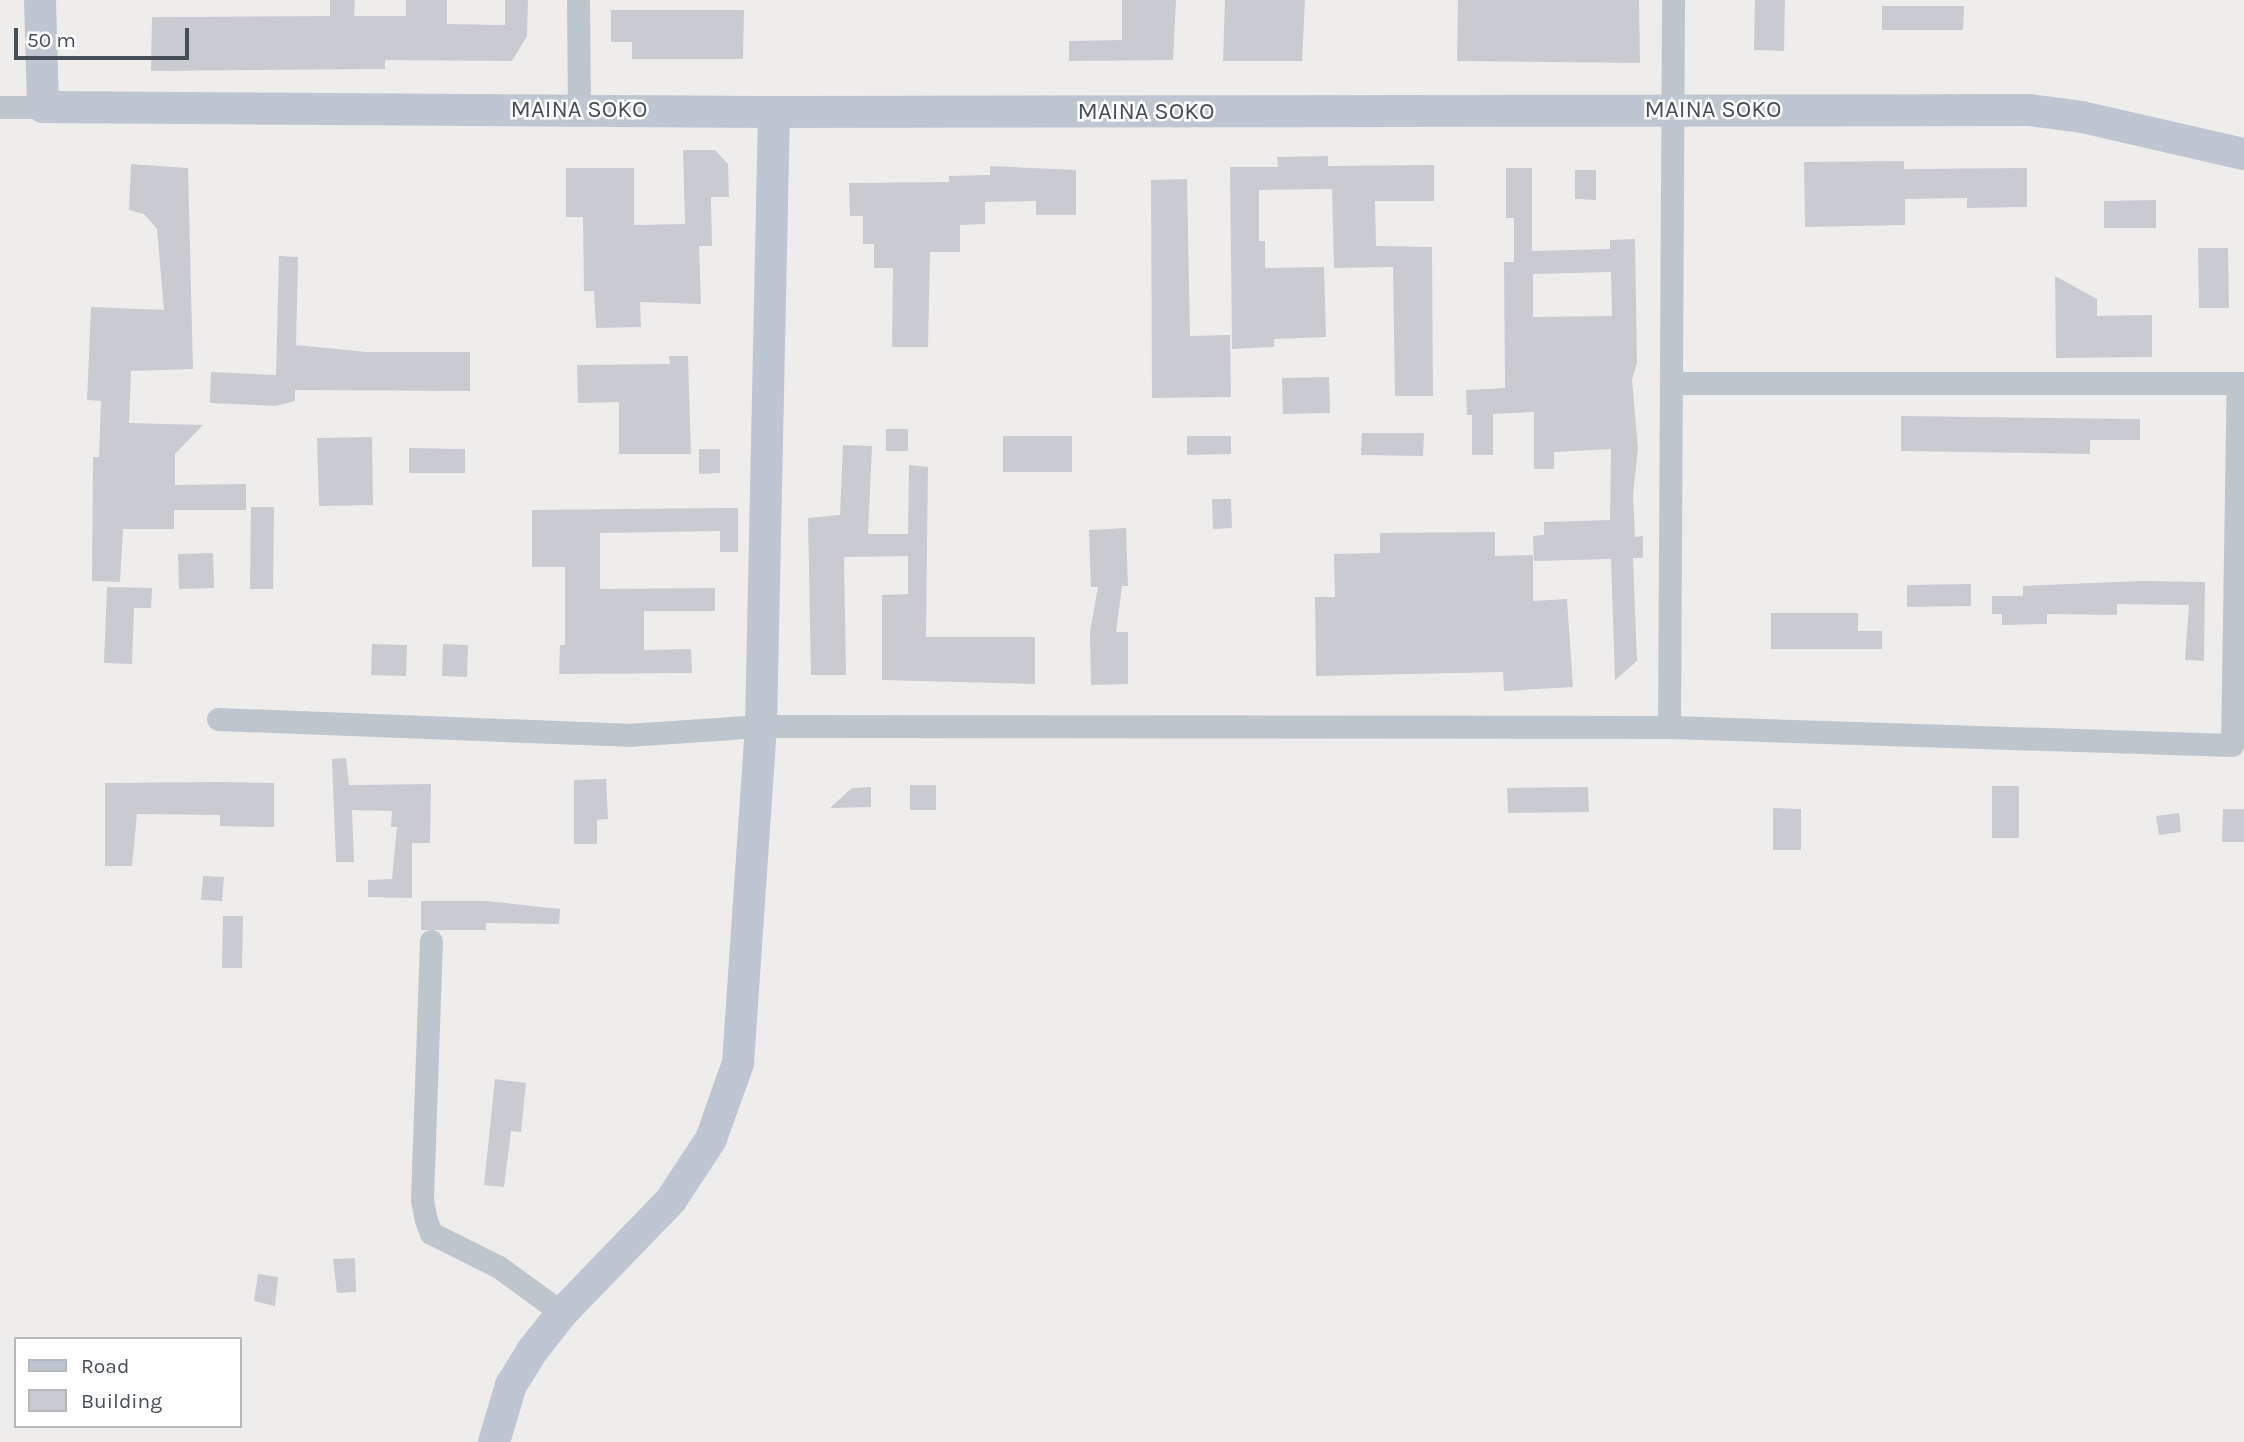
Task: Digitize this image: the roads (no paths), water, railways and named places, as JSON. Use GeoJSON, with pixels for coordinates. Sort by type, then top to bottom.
{"type":"FeatureCollection","features":[{"type":"Feature","properties":{"kind":"street"},"geometry":{"type":"LineString","coordinates":[[0,107],[43,107],[40,0]]}},
{"type":"Feature","properties":{"kind":"street"},"geometry":{"type":"LineString","coordinates":[[578,0],[579,110]]}},
{"type":"Feature","properties":{"kind":"street"},"geometry":{"type":"LineString","coordinates":[[1668,727],[1673,0]]}},
{"type":"Feature","properties":{"kind":"street","name":"MAINA SOKO"},"geometry":{"type":"LineString","coordinates":[[43,107],[774,112],[2029,110],[2082,117],[2244,154]]}},
{"type":"Feature","properties":{"kind":"street"},"geometry":{"type":"LineString","coordinates":[[494,1442],[511,1385],[562,1313],[671,1200],[711,1139],[738,1063],[761,726],[774,112]]}},
{"type":"Feature","properties":{"kind":"street"},"geometry":{"type":"LineString","coordinates":[[218,719],[628,735],[761,726],[1668,727],[2232,745],[2241,383],[1671,383]]}},
{"type":"Feature","properties":{"kind":"street"},"geometry":{"type":"LineString","coordinates":[[430,941],[422,1200],[426,1220],[431,1233],[499,1267],[562,1313]]}}]}
